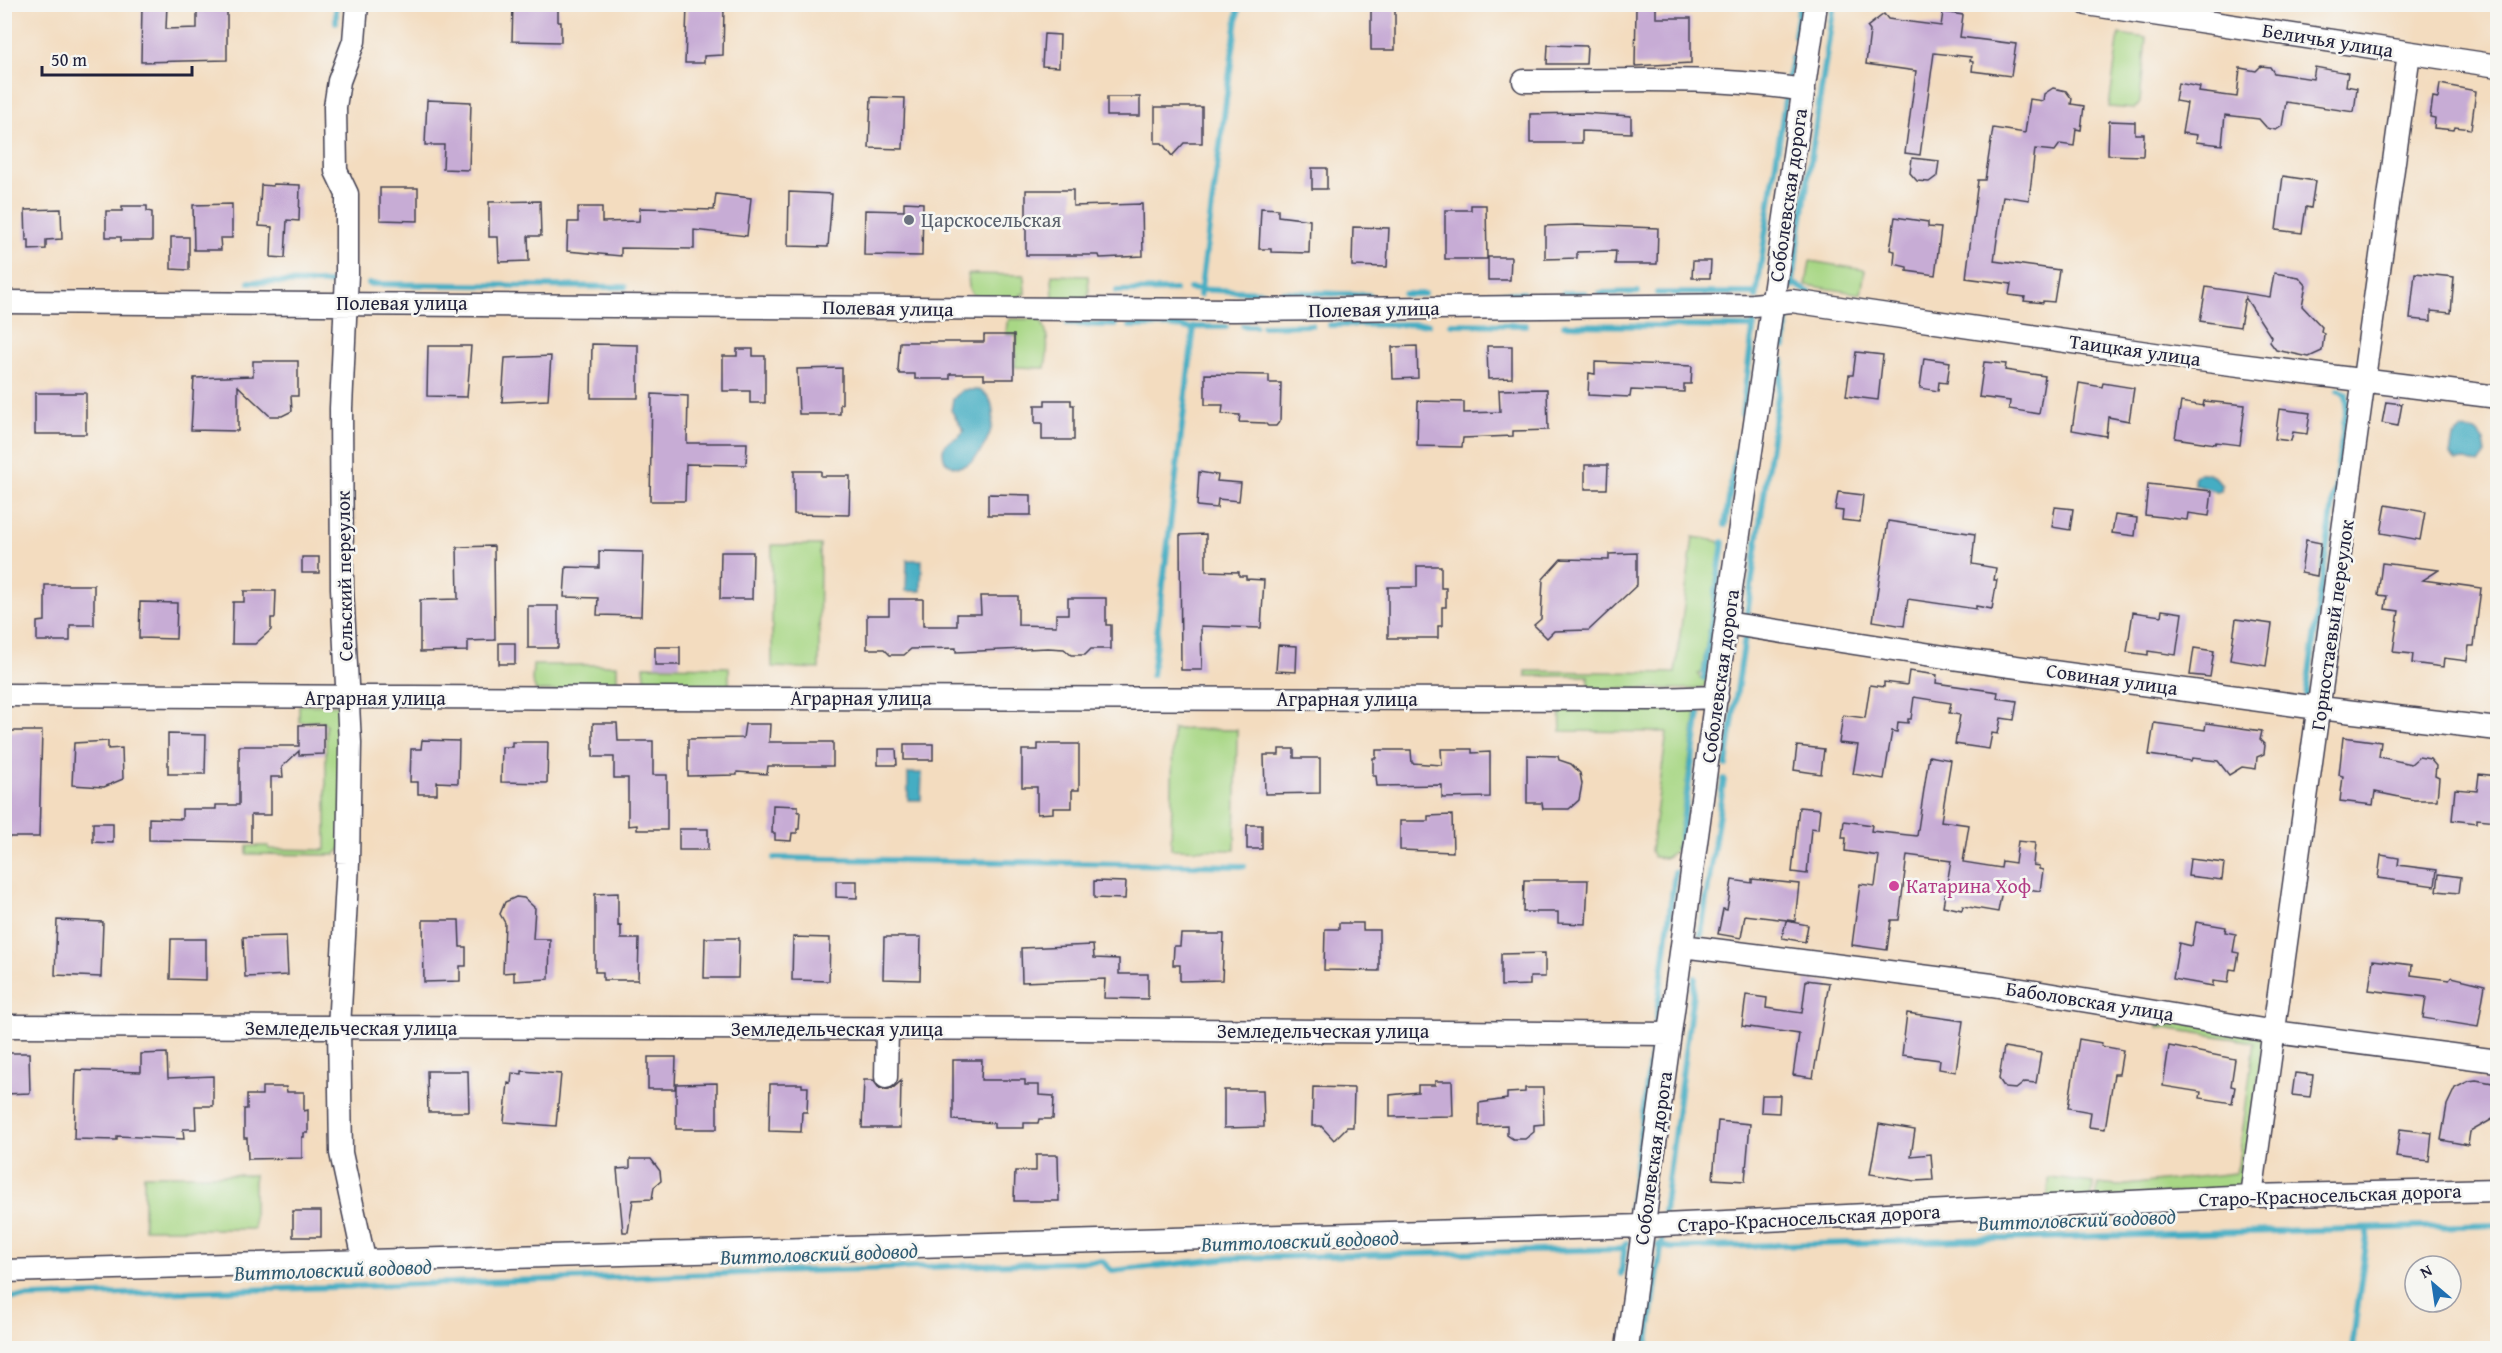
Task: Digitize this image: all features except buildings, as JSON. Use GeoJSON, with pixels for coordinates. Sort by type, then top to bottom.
{"type":"FeatureCollection","features":[{"type":"Feature","properties":{"kind":"street","name":"Сельский переулок"},"geometry":{"type":"LineString","coordinates":[[357,4],[354,40],[339,81],[335,107],[336,171],[347,194],[341,401],[342,568],[345,661],[349,698],[348,863],[339,1028],[341,1153],[364,1259]]}},
{"type":"Feature","properties":{"kind":"street","name":"Соболевская дорога"},"geometry":{"type":"LineString","coordinates":[[1627,1348],[1772,303],[1792,88],[1816,4]]}},
{"type":"Feature","properties":{"kind":"street","name":"Беличья улица"},"geometry":{"type":"LineString","coordinates":[[2087,4],[2498,66]]}},
{"type":"Feature","properties":{"kind":"street","name":"Горностаевый переулок"},"geometry":{"type":"LineString","coordinates":[[2252,1196],[2275,1032],[2310,706],[2365,382],[2409,52]]}},
{"type":"Feature","properties":{"kind":"street"},"geometry":{"type":"LineString","coordinates":[[1524,81],[1688,81],[1792,88]]}},
{"type":"Feature","properties":{"kind":"street","name":"Полевая улица"},"geometry":{"type":"LineString","coordinates":[[4,302],[1234,310],[1772,303]]}},
{"type":"Feature","properties":{"kind":"street","name":"Таицкая улица"},"geometry":{"type":"LineString","coordinates":[[1772,303],[2498,398]]}},
{"type":"Feature","properties":{"kind":"street","name":"Совиная улица"},"geometry":{"type":"LineString","coordinates":[[1726,623],[1880,648],[2498,729]]}},
{"type":"Feature","properties":{"kind":"street","name":"Аграрная улица"},"geometry":{"type":"LineString","coordinates":[[4,695],[349,698],[1659,699],[1717,697]]}},
{"type":"Feature","properties":{"kind":"street","name":"Баболовская улица"},"geometry":{"type":"LineString","coordinates":[[1682,946],[1992,985],[2275,1032],[2498,1061]]}},
{"type":"Feature","properties":{"kind":"street","name":"Земледельческая улица"},"geometry":{"type":"LineString","coordinates":[[4,1026],[1085,1029],[1670,1034]]}},
{"type":"Feature","properties":{"kind":"street"},"geometry":{"type":"LineString","coordinates":[[886,1077],[887,1030]]}},
{"type":"Feature","properties":{"kind":"street","name":"Старо-Красносельская дорога"},"geometry":{"type":"LineString","coordinates":[[4,1271],[364,1259],[1643,1226],[2252,1196],[2498,1190]]}},
{"type":"Feature","properties":{"kind":"green space"},"geometry":{"type":"Polygon","coordinates":[[[2119,34],[2146,38],[2140,102],[2134,109],[2109,107],[2119,34]]]}},
{"type":"Feature","properties":{"kind":"green space"},"geometry":{"type":"Polygon","coordinates":[[[1810,261],[1865,270],[1861,294],[1806,285],[1810,261]]]}},
{"type":"Feature","properties":{"kind":"green space"},"geometry":{"type":"Polygon","coordinates":[[[968,274],[1024,275],[1025,294],[1021,294],[1021,298],[975,298],[969,289],[968,274]]]}},
{"type":"Feature","properties":{"kind":"green space"},"geometry":{"type":"Polygon","coordinates":[[[1052,275],[1088,276],[1089,294],[1085,299],[1053,299],[1052,275]]]}},
{"type":"Feature","properties":{"kind":"green space"},"geometry":{"type":"Polygon","coordinates":[[[1010,319],[1040,319],[1047,336],[1045,368],[1015,367],[1017,335],[1006,334],[1007,323],[1010,319]]]}},
{"type":"Feature","properties":{"kind":"green space"},"geometry":{"type":"Polygon","coordinates":[[[1693,537],[1718,541],[1721,544],[1702,673],[1698,674],[1700,678],[1707,678],[1705,686],[1700,689],[1590,689],[1588,676],[1526,676],[1526,671],[1675,673],[1693,537]]]}},
{"type":"Feature","properties":{"kind":"green space"},"geometry":{"type":"Polygon","coordinates":[[[772,545],[820,545],[819,669],[772,667],[772,545]]]}},
{"type":"Feature","properties":{"kind":"green space"},"geometry":{"type":"Polygon","coordinates":[[[533,665],[617,665],[617,681],[612,691],[536,691],[532,681],[533,665]]]}},
{"type":"Feature","properties":{"kind":"green space"},"geometry":{"type":"Polygon","coordinates":[[[644,666],[729,667],[729,684],[725,691],[646,689],[644,666]]]}},
{"type":"Feature","properties":{"kind":"green space"},"geometry":{"type":"Polygon","coordinates":[[[299,705],[342,705],[345,845],[335,855],[247,854],[247,846],[269,846],[269,849],[326,850],[326,725],[323,721],[299,722],[299,705]]]}},
{"type":"Feature","properties":{"kind":"green space"},"geometry":{"type":"Polygon","coordinates":[[[1560,706],[1697,708],[1701,714],[1696,712],[1675,851],[1665,858],[1654,857],[1651,851],[1667,732],[1561,731],[1560,706]]]}},
{"type":"Feature","properties":{"kind":"green space"},"geometry":{"type":"Polygon","coordinates":[[[1173,729],[1237,730],[1235,850],[1171,849],[1173,729]]]}},
{"type":"Feature","properties":{"kind":"green space"},"geometry":{"type":"Polygon","coordinates":[[[2159,1018],[2264,1037],[2244,1183],[2239,1189],[2096,1199],[2098,1184],[2117,1186],[2235,1173],[2238,1166],[2254,1042],[2158,1027],[2159,1018]]]}},
{"type":"Feature","properties":{"kind":"green space"},"geometry":{"type":"Polygon","coordinates":[[[144,1175],[254,1175],[254,1229],[144,1229],[144,1175]]]}},
{"type":"Feature","properties":{"kind":"green space"},"geometry":{"type":"Polygon","coordinates":[[[2049,1178],[2094,1183],[2091,1199],[2048,1200],[2049,1178]]]}},
{"type":"Feature","properties":{"kind":"water"},"geometry":{"type":"Polygon","coordinates":[[[962,390],[981,391],[990,400],[993,413],[986,443],[978,455],[967,464],[956,467],[945,461],[943,449],[964,431],[951,410],[953,399],[962,390]]]}},
{"type":"Feature","properties":{"kind":"water"},"geometry":{"type":"Polygon","coordinates":[[[2461,430],[2477,432],[2484,441],[2486,454],[2479,464],[2465,460],[2456,461],[2450,455],[2453,437],[2461,430]]]}},
{"type":"Feature","properties":{"kind":"water"},"geometry":{"type":"Polygon","coordinates":[[[2198,473],[2206,473],[2215,477],[2222,485],[2221,491],[2195,485],[2194,478],[2198,473]]]}},
{"type":"Feature","properties":{"kind":"water"},"geometry":{"type":"Polygon","coordinates":[[[907,560],[922,560],[921,591],[906,591],[907,560]]]}},
{"type":"Feature","properties":{"kind":"water"},"geometry":{"type":"Polygon","coordinates":[[[908,773],[922,773],[921,800],[908,800],[908,773]]]}},
{"type":"Feature","properties":{"kind":"waterway"},"geometry":{"type":"LineString","coordinates":[[336,4],[336,22]]}},
{"type":"Feature","properties":{"kind":"waterway"},"geometry":{"type":"LineString","coordinates":[[1200,295],[1239,4]]}},
{"type":"Feature","properties":{"kind":"waterway"},"geometry":{"type":"LineString","coordinates":[[1795,36],[1800,4]]}},
{"type":"Feature","properties":{"kind":"waterway"},"geometry":{"type":"LineString","coordinates":[[1792,286],[1834,4]]}},
{"type":"Feature","properties":{"kind":"waterway"},"geometry":{"type":"LineString","coordinates":[[1788,80],[1792,58]]}},
{"type":"Feature","properties":{"kind":"waterway"},"geometry":{"type":"LineString","coordinates":[[1756,297],[1786,94]]}},
{"type":"Feature","properties":{"kind":"waterway"},"geometry":{"type":"LineString","coordinates":[[249,282],[332,283]]}},
{"type":"Feature","properties":{"kind":"waterway"},"geometry":{"type":"LineString","coordinates":[[1793,283],[1810,293]]}},
{"type":"Feature","properties":{"kind":"waterway"},"geometry":{"type":"LineString","coordinates":[[369,284],[625,287]]}},
{"type":"Feature","properties":{"kind":"waterway"},"geometry":{"type":"LineString","coordinates":[[1190,289],[1262,292]]}},
{"type":"Feature","properties":{"kind":"waterway"},"geometry":{"type":"LineString","coordinates":[[1117,291],[1175,290]]}},
{"type":"Feature","properties":{"kind":"waterway"},"geometry":{"type":"LineString","coordinates":[[1283,292],[1369,295]]}},
{"type":"Feature","properties":{"kind":"waterway"},"geometry":{"type":"LineString","coordinates":[[1600,293],[1638,292]]}},
{"type":"Feature","properties":{"kind":"waterway"},"geometry":{"type":"LineString","coordinates":[[1491,294],[1523,293]]}},
{"type":"Feature","properties":{"kind":"waterway"},"geometry":{"type":"LineString","coordinates":[[1564,293],[1585,293]]}},
{"type":"Feature","properties":{"kind":"waterway"},"geometry":{"type":"LineString","coordinates":[[1657,293],[1757,293]]}},
{"type":"Feature","properties":{"kind":"waterway"},"geometry":{"type":"LineString","coordinates":[[1404,294],[1424,294]]}},
{"type":"Feature","properties":{"kind":"waterway"},"geometry":{"type":"LineString","coordinates":[[1742,414],[1755,314]]}},
{"type":"Feature","properties":{"kind":"waterway"},"geometry":{"type":"LineString","coordinates":[[1785,346],[1787,316]]}},
{"type":"Feature","properties":{"kind":"waterway"},"geometry":{"type":"LineString","coordinates":[[1068,324],[1115,325]]}},
{"type":"Feature","properties":{"kind":"waterway"},"geometry":{"type":"LineString","coordinates":[[1330,325],[1429,324]]}},
{"type":"Feature","properties":{"kind":"waterway"},"geometry":{"type":"LineString","coordinates":[[1451,324],[1526,325]]}},
{"type":"Feature","properties":{"kind":"waterway"},"geometry":{"type":"LineString","coordinates":[[1130,326],[1168,325],[1194,329]]}},
{"type":"Feature","properties":{"kind":"waterway"},"geometry":{"type":"LineString","coordinates":[[1263,326],[1312,325]]}},
{"type":"Feature","properties":{"kind":"waterway"},"geometry":{"type":"LineString","coordinates":[[1564,325],[1754,327]]}},
{"type":"Feature","properties":{"kind":"waterway"},"geometry":{"type":"LineString","coordinates":[[1243,326],[1255,326]]}},
{"type":"Feature","properties":{"kind":"waterway"},"geometry":{"type":"LineString","coordinates":[[1152,675],[1194,327],[1226,327]]}},
{"type":"Feature","properties":{"kind":"waterway"},"geometry":{"type":"LineString","coordinates":[[1747,615],[1783,360]]}},
{"type":"Feature","properties":{"kind":"waterway"},"geometry":{"type":"LineString","coordinates":[[2306,696],[2347,403],[2346,393],[2338,390]]}},
{"type":"Feature","properties":{"kind":"waterway"},"geometry":{"type":"LineString","coordinates":[[1725,525],[1736,452]]}},
{"type":"Feature","properties":{"kind":"waterway"},"geometry":{"type":"LineString","coordinates":[[1704,678],[1723,542]]}},
{"type":"Feature","properties":{"kind":"waterway"},"geometry":{"type":"LineString","coordinates":[[1726,765],[1745,637]]}},
{"type":"Feature","properties":{"kind":"waterway"},"geometry":{"type":"LineString","coordinates":[[1679,849],[1699,713]]}},
{"type":"Feature","properties":{"kind":"waterway"},"geometry":{"type":"LineString","coordinates":[[1701,934],[1724,779]]}},
{"type":"Feature","properties":{"kind":"waterway"},"geometry":{"type":"LineString","coordinates":[[774,858],[1244,866]]}},
{"type":"Feature","properties":{"kind":"waterway"},"geometry":{"type":"LineString","coordinates":[[1656,1021],[1675,872]]}},
{"type":"Feature","properties":{"kind":"waterway"},"geometry":{"type":"LineString","coordinates":[[1664,1212],[1695,978]]}},
{"type":"Feature","properties":{"kind":"waterway"},"geometry":{"type":"LineString","coordinates":[[1630,1209],[1652,1047]]}},
{"type":"Feature","properties":{"kind":"waterway","name":"Виттоловский водовод"},"geometry":{"type":"LineString","coordinates":[[1658,1245],[1671,1248],[2498,1225]]}},
{"type":"Feature","properties":{"kind":"waterway"},"geometry":{"type":"LineString","coordinates":[[2352,1348],[2368,1229]]}},
{"type":"Feature","properties":{"kind":"waterway"},"geometry":{"type":"LineString","coordinates":[[1647,1348],[1662,1241]]}},
{"type":"Feature","properties":{"kind":"waterway","name":"Виттоловский водовод"},"geometry":{"type":"LineString","coordinates":[[4,1298],[1102,1261],[1112,1271],[1230,1258],[1621,1249],[1627,1243]]}},
{"type":"Feature","properties":{"kind":"waterway"},"geometry":{"type":"LineString","coordinates":[[1621,1274],[1625,1245]]}},
{"type":"Feature","properties":{"kind":"place","name":"Царскосельская"},"geometry":{"type":"Point","coordinates":[909,220]}},
{"type":"Feature","properties":{"kind":"place","name":"Катарина Хоф"},"geometry":{"type":"Point","coordinates":[1894,886]}}]}
